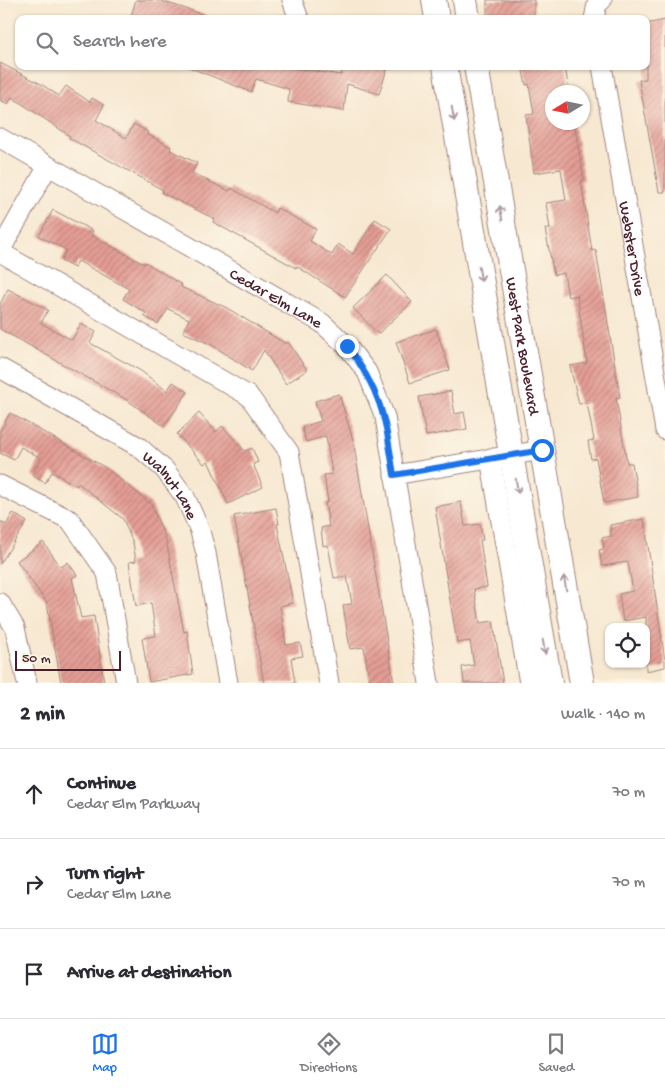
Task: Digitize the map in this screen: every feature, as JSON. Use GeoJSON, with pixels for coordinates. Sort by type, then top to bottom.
{"type":"FeatureCollection","features":[{"type":"Feature","properties":{"kind":"main road"},"geometry":{"type":"LineString","coordinates":[[434,0],[436,15]]}},
{"type":"Feature","properties":{"kind":"main road"},"geometry":{"type":"LineString","coordinates":[[465,0],[467,15]]}},
{"type":"Feature","properties":{"kind":"main road","name":"West Park Boulevard"},"geometry":{"type":"LineString","coordinates":[[446,70],[500,457],[550,683]]}},
{"type":"Feature","properties":{"kind":"main road","name":"West Park Boulevard"},"geometry":{"type":"LineString","coordinates":[[477,70],[582,683]]}},
{"type":"Feature","properties":{"kind":"street"},"geometry":{"type":"LineString","coordinates":[[292,0],[298,15]]}},
{"type":"Feature","properties":{"kind":"street"},"geometry":{"type":"LineString","coordinates":[[595,15],[597,4],[602,0]]}},
{"type":"Feature","properties":{"kind":"street","name":"Webster Drive"},"geometry":{"type":"LineString","coordinates":[[603,70],[665,430]]}},
{"type":"Feature","properties":{"kind":"street","name":"Cedar Elm Lane"},"geometry":{"type":"LineString","coordinates":[[0,138],[322,323],[347,346],[367,372],[380,402],[429,683]]}},
{"type":"Feature","properties":{"kind":"street"},"geometry":{"type":"LineString","coordinates":[[48,166],[0,252],[248,396],[289,452],[329,683]]}},
{"type":"Feature","properties":{"kind":"street","name":"Walnut Lane"},"geometry":{"type":"LineString","coordinates":[[0,368],[138,447],[165,470],[185,497],[200,528],[206,553],[228,683]]}},
{"type":"Feature","properties":{"kind":"street"},"geometry":{"type":"LineString","coordinates":[[394,475],[542,450]]}},
{"type":"Feature","properties":{"kind":"street"},"geometry":{"type":"LineString","coordinates":[[500,457],[528,683]]}},
{"type":"Feature","properties":{"kind":"street"},"geometry":{"type":"LineString","coordinates":[[0,484],[70,520],[107,573],[126,683]]}},
{"type":"Feature","properties":{"kind":"street"},"geometry":{"type":"LineString","coordinates":[[0,603],[15,628],[26,683]]}},
{"type":"Feature","properties":{"kind":"building"},"geometry":{"type":"Polygon","coordinates":[[[136,0],[158,0],[205,15],[131,15],[136,0]]]}},
{"type":"Feature","properties":{"kind":"building"},"geometry":{"type":"Polygon","coordinates":[[[487,0],[534,0],[534,15],[487,15],[487,0]]]}},
{"type":"Feature","properties":{"kind":"building"},"geometry":{"type":"Polygon","coordinates":[[[665,20],[665,192],[659,192],[639,80],[646,79],[646,70],[650,70],[650,23],[665,20]]]}},
{"type":"Feature","properties":{"kind":"building"},"geometry":{"type":"Polygon","coordinates":[[[0,63],[41,84],[59,96],[66,86],[90,102],[92,98],[104,105],[96,120],[126,138],[134,124],[148,132],[147,134],[171,147],[170,150],[197,163],[192,173],[229,191],[231,188],[275,213],[277,208],[316,229],[310,241],[332,255],[338,244],[353,254],[375,219],[391,229],[345,297],[296,266],[296,268],[213,222],[215,219],[162,193],[163,190],[69,138],[70,136],[12,97],[8,104],[0,100],[0,63]]]}},
{"type":"Feature","properties":{"kind":"building"},"geometry":{"type":"Polygon","coordinates":[[[196,70],[307,70],[341,75],[343,70],[387,70],[379,94],[347,84],[344,111],[288,102],[289,89],[256,79],[251,92],[196,70]]]}},
{"type":"Feature","properties":{"kind":"building"},"geometry":{"type":"Polygon","coordinates":[[[523,70],[566,70],[568,85],[545,85],[545,130],[575,130],[584,180],[581,181],[592,251],[596,250],[620,397],[616,398],[627,463],[632,463],[638,497],[604,503],[596,458],[591,459],[588,441],[594,440],[587,403],[579,404],[570,366],[587,363],[577,295],[568,297],[564,273],[554,275],[545,229],[550,229],[546,203],[566,200],[561,169],[534,173],[526,115],[534,114],[529,84],[526,85],[523,70]]]}},
{"type":"Feature","properties":{"kind":"building"},"geometry":{"type":"Polygon","coordinates":[[[53,210],[93,231],[91,235],[144,264],[145,262],[182,285],[181,287],[227,308],[286,344],[288,342],[307,370],[286,384],[264,350],[252,371],[212,345],[183,332],[189,319],[168,309],[158,324],[144,316],[146,313],[123,299],[129,289],[78,261],[74,268],[61,261],[66,250],[39,236],[53,210]]]}},
{"type":"Feature","properties":{"kind":"building"},"geometry":{"type":"Polygon","coordinates":[[[387,275],[412,302],[378,334],[353,308],[387,275]]]}},
{"type":"Feature","properties":{"kind":"building"},"geometry":{"type":"Polygon","coordinates":[[[8,289],[48,310],[41,323],[72,340],[81,324],[96,332],[90,343],[141,371],[167,391],[173,382],[188,392],[164,426],[127,400],[0,329],[0,304],[8,289]]]}},
{"type":"Feature","properties":{"kind":"building"},"geometry":{"type":"Polygon","coordinates":[[[436,329],[450,370],[410,383],[396,342],[436,329]]]}},
{"type":"Feature","properties":{"kind":"building"},"geometry":{"type":"Polygon","coordinates":[[[451,391],[455,414],[464,412],[467,429],[426,436],[419,397],[451,391]]]}},
{"type":"Feature","properties":{"kind":"building"},"geometry":{"type":"Polygon","coordinates":[[[339,394],[353,440],[394,683],[370,683],[364,647],[350,649],[343,605],[352,604],[347,576],[334,578],[328,545],[323,546],[321,528],[329,526],[325,503],[328,502],[324,475],[332,474],[326,436],[306,442],[302,427],[321,421],[315,401],[339,394]]]}},
{"type":"Feature","properties":{"kind":"building"},"geometry":{"type":"Polygon","coordinates":[[[10,413],[106,468],[151,504],[166,540],[184,632],[187,631],[193,674],[149,682],[142,638],[156,636],[151,603],[136,606],[129,562],[136,561],[133,543],[123,519],[78,483],[77,486],[52,472],[45,483],[32,475],[41,458],[21,447],[14,460],[0,453],[0,431],[10,413]]]}},
{"type":"Feature","properties":{"kind":"building"},"geometry":{"type":"Polygon","coordinates":[[[199,413],[216,432],[222,426],[245,451],[252,448],[258,462],[253,464],[263,487],[228,504],[208,461],[204,464],[177,434],[199,413]]]}},
{"type":"Feature","properties":{"kind":"building"},"geometry":{"type":"Polygon","coordinates":[[[461,502],[465,526],[480,524],[483,540],[480,540],[487,587],[474,589],[480,623],[493,621],[503,683],[464,683],[462,667],[474,665],[470,641],[457,643],[435,507],[461,502]]]}},
{"type":"Feature","properties":{"kind":"building"},"geometry":{"type":"Polygon","coordinates":[[[276,508],[279,524],[277,524],[293,603],[280,606],[286,645],[300,643],[303,656],[291,658],[295,683],[264,683],[234,516],[276,508]]]}},
{"type":"Feature","properties":{"kind":"building"},"geometry":{"type":"Polygon","coordinates":[[[13,513],[27,522],[0,564],[0,521],[6,525],[13,513]]]}},
{"type":"Feature","properties":{"kind":"building"},"geometry":{"type":"Polygon","coordinates":[[[644,519],[665,667],[646,671],[646,668],[650,668],[650,623],[646,623],[646,617],[623,621],[619,594],[633,591],[628,562],[602,566],[599,550],[604,549],[602,538],[611,536],[610,525],[644,519]]]}},
{"type":"Feature","properties":{"kind":"building"},"geometry":{"type":"Polygon","coordinates":[[[43,542],[61,567],[68,562],[77,575],[72,578],[81,618],[94,616],[104,683],[61,683],[47,603],[17,561],[43,542]]]}},
{"type":"Feature","properties":{"kind":"route"},"geometry":{"type":"LineString","coordinates":[[347,346],[367,372],[380,402],[385,417],[394,475],[542,450]]}}]}
